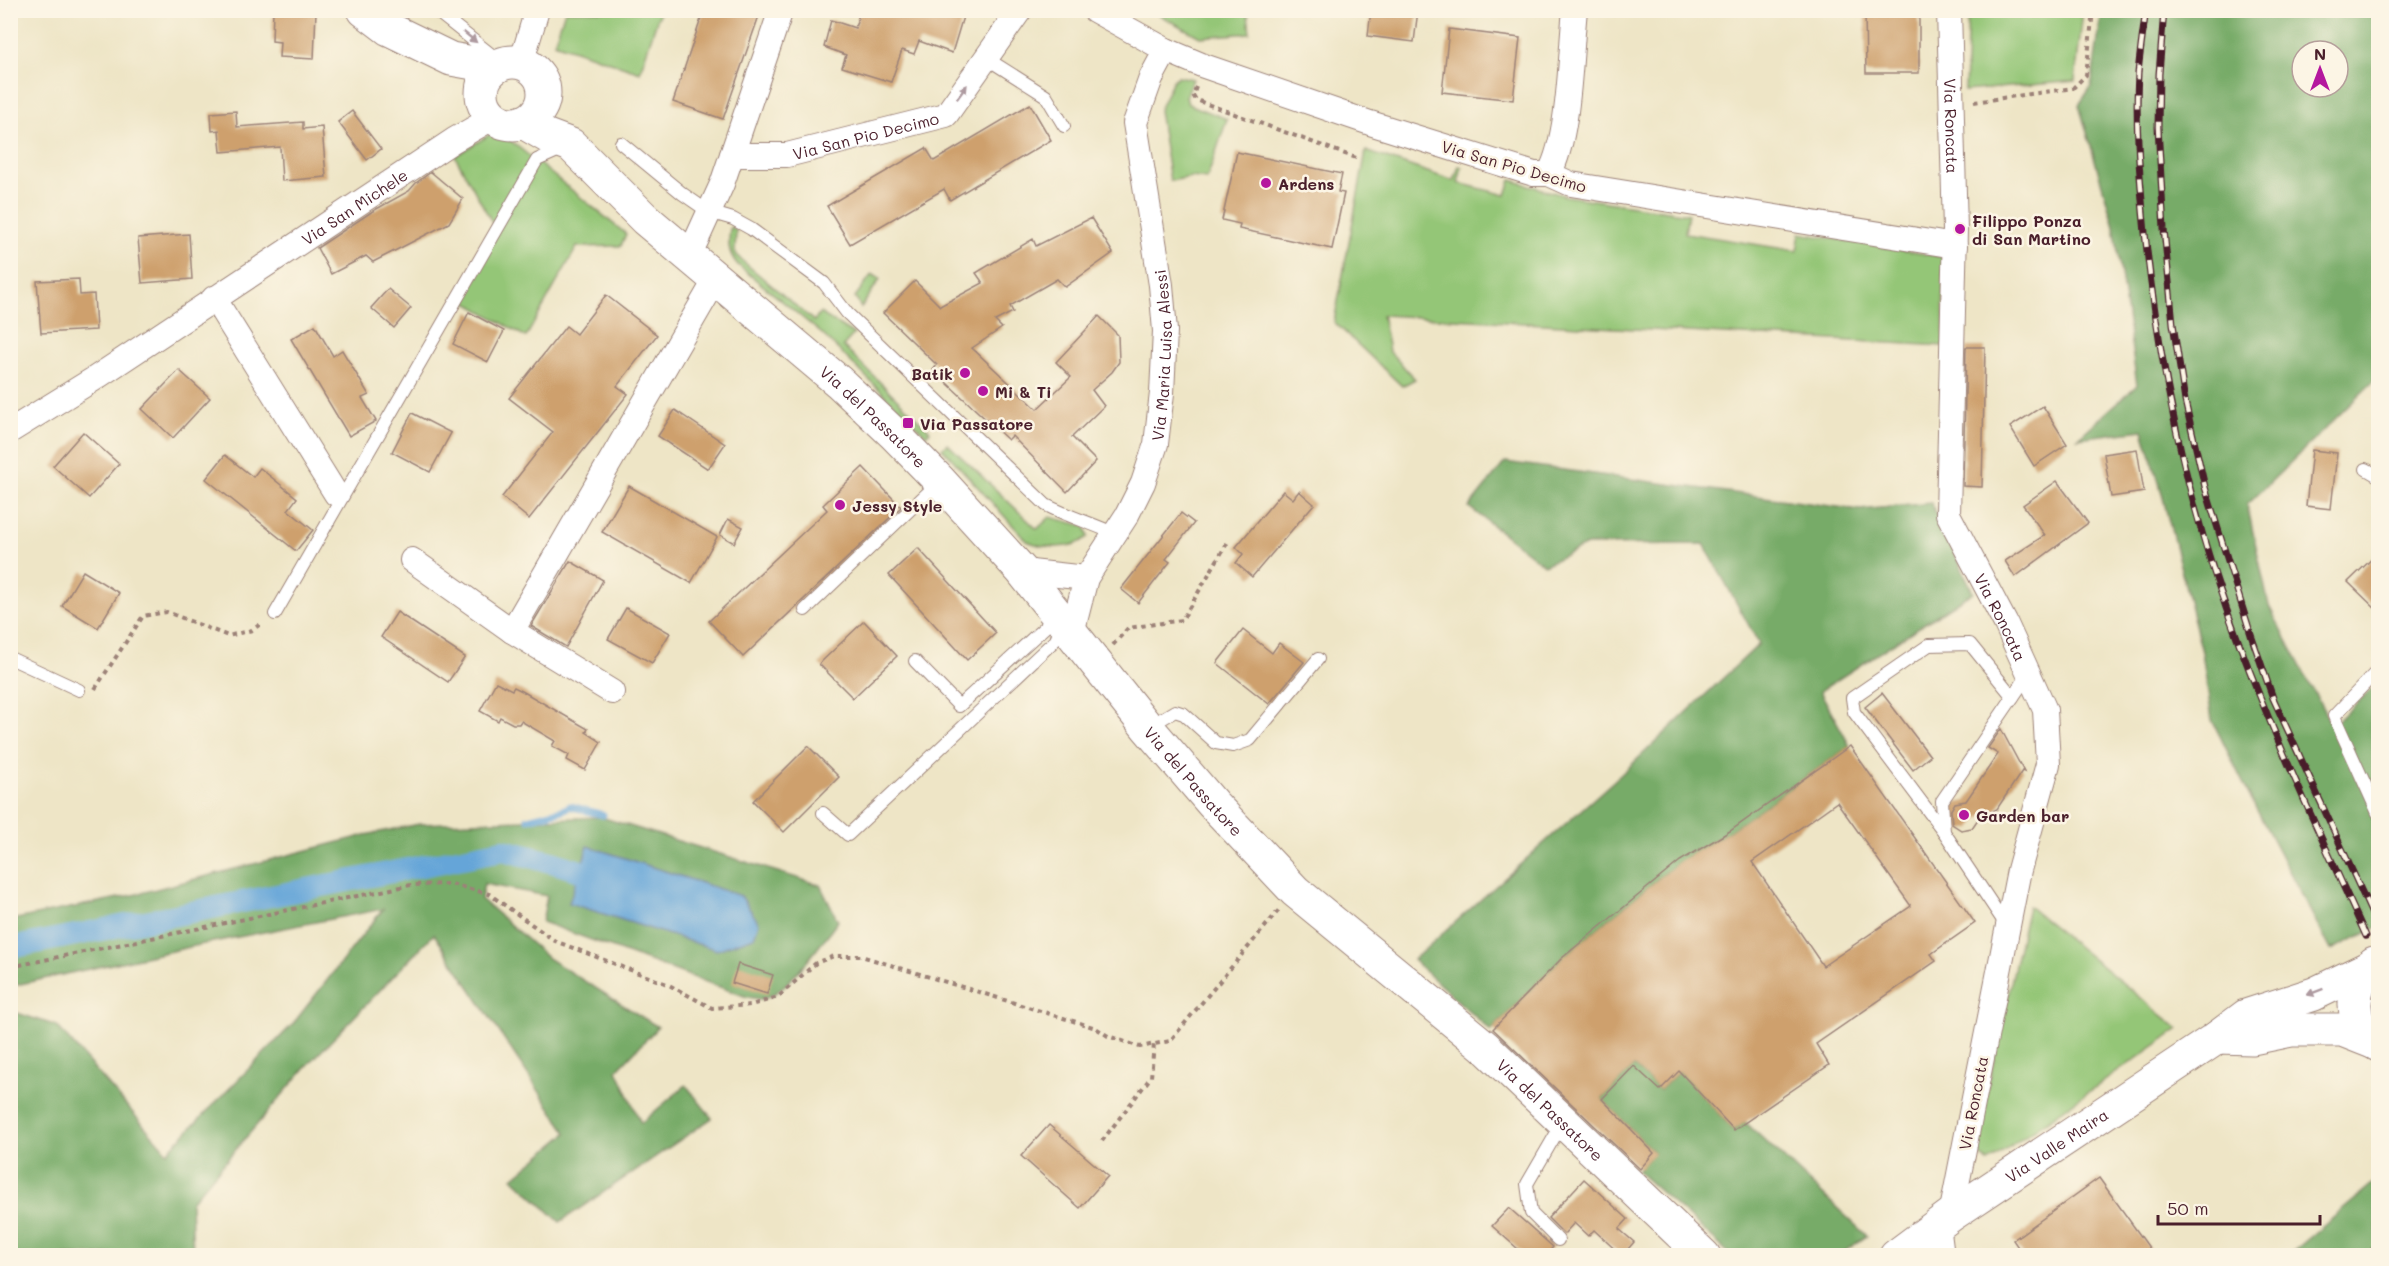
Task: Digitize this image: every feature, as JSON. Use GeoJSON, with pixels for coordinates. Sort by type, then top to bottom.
{"type":"FeatureCollection","features":[{"type":"Feature","properties":{"kind":"street"},"geometry":{"type":"LineString","coordinates":[[364,10],[389,29],[451,59],[506,64],[527,65],[535,71],[544,89],[511,109],[485,81],[506,64],[525,50],[537,10]]}},
{"type":"Feature","properties":{"kind":"street"},"geometry":{"type":"LineString","coordinates":[[685,253],[696,241],[732,155],[781,10]]}},
{"type":"Feature","properties":{"kind":"street","name":"Via San Pio Decimo"},"geometry":{"type":"LineString","coordinates":[[732,155],[787,155],[946,115],[1020,10]]}},
{"type":"Feature","properties":{"kind":"street","name":"Via San Pio Decimo"},"geometry":{"type":"LineString","coordinates":[[1094,10],[1166,50],[1204,66],[1382,127],[1534,174],[1549,174],[1571,184],[1955,246]]}},
{"type":"Feature","properties":{"kind":"street"},"geometry":{"type":"LineString","coordinates":[[1549,174],[1557,159],[1564,127],[1575,10]]}},
{"type":"Feature","properties":{"kind":"street","name":"Via Roncata"},"geometry":{"type":"LineString","coordinates":[[1944,1232],[2019,870],[2048,764],[2044,710],[2006,624],[1948,514],[1955,246],[1949,10]]}},
{"type":"Feature","properties":{"kind":"street","name":"Via Maria Luisa Alessi"},"geometry":{"type":"LineString","coordinates":[[1066,625],[1086,578],[1115,534],[1143,483],[1156,444],[1162,393],[1165,332],[1161,285],[1135,123],[1151,78],[1166,50]]}},
{"type":"Feature","properties":{"kind":"street","name":"Via del Passatore"},"geometry":{"type":"LineString","coordinates":[[451,59],[467,84],[511,109],[547,136],[571,145],[645,219],[838,382],[940,481],[1022,571],[1147,728],[1213,804],[1295,891],[1484,1046],[1704,1256]]}},
{"type":"Feature","properties":{"kind":"street","name":"Via San Michele"},"geometry":{"type":"LineString","coordinates":[[10,431],[454,140],[511,109]]}},
{"type":"Feature","properties":{"kind":"street"},"geometry":{"type":"LineString","coordinates":[[512,631],[613,452],[716,279]]}},
{"type":"Feature","properties":{"kind":"street"},"geometry":{"type":"LineString","coordinates":[[214,298],[336,494]]}},
{"type":"Feature","properties":{"kind":"street"},"geometry":{"type":"LineString","coordinates":[[412,560],[512,631],[612,692]]}},
{"type":"Feature","properties":{"kind":"street"},"geometry":{"type":"LineString","coordinates":[[1022,571],[1086,578]]}},
{"type":"Feature","properties":{"kind":"street"},"geometry":{"type":"LineString","coordinates":[[2373,964],[2358,982],[2354,998],[2356,1015],[2363,1031],[2377,1044]]}},
{"type":"Feature","properties":{"kind":"street","name":"Via Valle Maira"},"geometry":{"type":"LineString","coordinates":[[1896,1256],[1944,1232],[2246,1016],[2314,994],[2373,964]]}},
{"type":"Feature","properties":{"kind":"street"},"geometry":{"type":"LineString","coordinates":[[2218,1037],[2252,1038],[2291,1030],[2342,1030],[2377,1044]]}},
{"type":"Feature","properties":{"kind":"lane"},"geometry":{"type":"LineString","coordinates":[[435,10],[506,64]]}},
{"type":"Feature","properties":{"kind":"lane"},"geometry":{"type":"LineString","coordinates":[[986,58],[1046,96],[1064,126]]}},
{"type":"Feature","properties":{"kind":"lane"},"geometry":{"type":"LineString","coordinates":[[621,143],[683,194],[709,212],[733,219],[751,229],[824,283],[847,313],[1046,505],[1066,516],[1093,524],[1115,534]]}},
{"type":"Feature","properties":{"kind":"lane"},"geometry":{"type":"LineString","coordinates":[[275,614],[537,160],[571,145]]}},
{"type":"Feature","properties":{"kind":"lane"},"geometry":{"type":"LineString","coordinates":[[2366,469],[2379,476]]}},
{"type":"Feature","properties":{"kind":"lane"},"geometry":{"type":"LineString","coordinates":[[805,610],[940,481]]}},
{"type":"Feature","properties":{"kind":"lane"},"geometry":{"type":"LineString","coordinates":[[915,661],[959,706],[1066,625]]}},
{"type":"Feature","properties":{"kind":"lane"},"geometry":{"type":"LineString","coordinates":[[823,813],[848,835],[1066,625]]}},
{"type":"Feature","properties":{"kind":"lane"},"geometry":{"type":"LineString","coordinates":[[2008,928],[1944,832],[1854,712],[1852,698],[1929,645],[1970,644],[2013,697]]}},
{"type":"Feature","properties":{"kind":"lane"},"geometry":{"type":"LineString","coordinates":[[10,657],[79,690]]}},
{"type":"Feature","properties":{"kind":"lane"},"geometry":{"type":"LineString","coordinates":[[1147,728],[1175,711],[1184,714],[1216,743],[1233,747],[1250,740],[1317,659]]}},
{"type":"Feature","properties":{"kind":"lane"},"geometry":{"type":"LineString","coordinates":[[2379,670],[2334,716],[2379,813]]}},
{"type":"Feature","properties":{"kind":"lane"},"geometry":{"type":"LineString","coordinates":[[1944,832],[1942,801],[2028,675]]}},
{"type":"Feature","properties":{"kind":"lane"},"geometry":{"type":"LineString","coordinates":[[1558,1240],[1531,1213],[1527,1184],[1564,1121]]}},
{"type":"Feature","properties":{"kind":"path"},"geometry":{"type":"LineString","coordinates":[[1952,105],[2073,88],[2086,75],[2093,10]]}},
{"type":"Feature","properties":{"kind":"path"},"geometry":{"type":"LineString","coordinates":[[1197,83],[1193,95],[1196,100],[1359,159]]}},
{"type":"Feature","properties":{"kind":"path"},"geometry":{"type":"LineString","coordinates":[[1098,664],[1128,628],[1182,620],[1229,540]]}},
{"type":"Feature","properties":{"kind":"path"},"geometry":{"type":"LineString","coordinates":[[79,690],[91,694],[143,616],[167,612],[228,636],[252,630],[275,614]]}},
{"type":"Feature","properties":{"kind":"path"},"geometry":{"type":"LineString","coordinates":[[10,967],[411,885],[451,884],[489,894],[555,941],[667,984],[712,1008],[752,1005],[778,997],[816,963],[834,956],[861,956],[1096,1028],[1108,1036],[1140,1047],[1170,1041],[1295,891]]}},
{"type":"Feature","properties":{"kind":"path"},"geometry":{"type":"LineString","coordinates":[[1102,1141],[1151,1077],[1154,1044]]}},
{"type":"Feature","properties":{"kind":"path"},"geometry":{"type":"LineString","coordinates":[[2365,1256],[2379,1243]]}},
{"type":"Feature","properties":{"kind":"green space"},"geometry":{"type":"Polygon","coordinates":[[[565,11],[660,11],[640,72],[554,43],[565,11]]]}},
{"type":"Feature","properties":{"kind":"green space"},"geometry":{"type":"Polygon","coordinates":[[[1152,11],[1253,11],[1248,14],[1250,33],[1200,37],[1152,11]]]}},
{"type":"Feature","properties":{"kind":"green space"},"geometry":{"type":"Polygon","coordinates":[[[1968,11],[2083,11],[2075,81],[1965,91],[1968,11]]]}},
{"type":"Feature","properties":{"kind":"green space"},"geometry":{"type":"Polygon","coordinates":[[[2102,11],[2378,11],[2378,377],[2247,505],[2269,606],[2332,726],[2378,683],[2378,840],[2374,848],[2378,861],[2378,927],[2331,950],[2212,720],[2202,652],[2160,486],[2143,430],[2078,438],[2137,385],[2114,226],[2079,105],[2091,87],[2102,11]]]}},
{"type":"Feature","properties":{"kind":"green space"},"geometry":{"type":"Polygon","coordinates":[[[1178,76],[1193,79],[1186,97],[1188,104],[1227,119],[1207,179],[1191,177],[1170,181],[1159,110],[1173,80],[1178,76]]]}},
{"type":"Feature","properties":{"kind":"green space"},"geometry":{"type":"Polygon","coordinates":[[[501,133],[626,234],[621,246],[577,247],[526,337],[464,301],[497,231],[455,156],[489,135],[501,133]]]}},
{"type":"Feature","properties":{"kind":"green space"},"geometry":{"type":"Polygon","coordinates":[[[1366,151],[1454,181],[1459,166],[1462,167],[1458,183],[1506,195],[1511,180],[1566,196],[1688,214],[1685,233],[1797,251],[1800,233],[1943,257],[1944,346],[1382,315],[1389,351],[1415,379],[1402,386],[1334,322],[1366,151]]]}},
{"type":"Feature","properties":{"kind":"green space"},"geometry":{"type":"Polygon","coordinates":[[[732,227],[736,230],[735,252],[740,259],[814,321],[820,313],[854,334],[843,346],[930,431],[926,435],[821,333],[738,265],[732,257],[730,248],[730,229],[732,227]]]}},
{"type":"Feature","properties":{"kind":"green space"},"geometry":{"type":"Polygon","coordinates":[[[872,274],[880,279],[861,308],[855,297],[872,274]]]}},
{"type":"Feature","properties":{"kind":"green space"},"geometry":{"type":"Polygon","coordinates":[[[948,444],[1037,529],[1050,517],[1085,526],[1088,537],[1074,544],[1058,547],[1042,546],[1027,541],[942,448],[948,444]]]}},
{"type":"Feature","properties":{"kind":"green space"},"geometry":{"type":"Polygon","coordinates":[[[1505,462],[1860,510],[1931,503],[1973,592],[1820,691],[1850,746],[1730,831],[1680,861],[1562,958],[1491,1031],[1413,960],[1627,769],[1759,644],[1704,544],[1587,545],[1544,565],[1469,507],[1505,462]]]}},
{"type":"Feature","properties":{"kind":"green space"},"geometry":{"type":"Polygon","coordinates":[[[601,817],[820,885],[838,921],[814,954],[781,989],[770,996],[759,999],[747,997],[542,922],[547,896],[484,884],[481,899],[549,959],[658,1027],[617,1070],[641,1123],[686,1085],[712,1118],[560,1222],[513,1178],[567,1133],[434,934],[306,1067],[191,1202],[193,1255],[11,1255],[11,1011],[57,1026],[167,1152],[292,1025],[383,909],[213,942],[11,986],[11,920],[133,895],[370,834],[419,824],[601,817]]]}},
{"type":"Feature","properties":{"kind":"green space"},"geometry":{"type":"Polygon","coordinates":[[[2028,906],[2179,1029],[1988,1162],[1974,1150],[2028,906]]]}},
{"type":"Feature","properties":{"kind":"green space"},"geometry":{"type":"Polygon","coordinates":[[[1634,1066],[1660,1090],[1679,1071],[1734,1130],[1745,1122],[1867,1236],[1839,1255],[1731,1255],[1637,1171],[1654,1153],[1602,1099],[1634,1066]]]}},
{"type":"Feature","properties":{"kind":"green space"},"geometry":{"type":"Polygon","coordinates":[[[2378,1180],[2378,1255],[2289,1255],[2378,1180]]]}},
{"type":"Feature","properties":{"kind":"water"},"geometry":{"type":"Polygon","coordinates":[[[588,846],[741,896],[759,923],[754,937],[717,950],[569,903],[588,846]]]}},
{"type":"Feature","properties":{"kind":"building"},"geometry":{"type":"Polygon","coordinates":[[[273,10],[316,11],[314,59],[279,57],[280,42],[272,41],[273,10]]]}},
{"type":"Feature","properties":{"kind":"building"},"geometry":{"type":"Polygon","coordinates":[[[704,10],[761,10],[723,119],[673,102],[704,10]]]}},
{"type":"Feature","properties":{"kind":"building"},"geometry":{"type":"Polygon","coordinates":[[[860,10],[965,10],[952,53],[919,41],[914,54],[902,50],[891,82],[842,67],[846,55],[824,47],[831,20],[855,28],[860,10]]]}},
{"type":"Feature","properties":{"kind":"building"},"geometry":{"type":"Polygon","coordinates":[[[1371,10],[1418,10],[1414,42],[1368,36],[1371,10]]]}},
{"type":"Feature","properties":{"kind":"building"},"geometry":{"type":"Polygon","coordinates":[[[1865,10],[1919,10],[1919,73],[1866,73],[1865,10]]]}},
{"type":"Feature","properties":{"kind":"building"},"geometry":{"type":"Polygon","coordinates":[[[1449,29],[1520,38],[1513,100],[1442,92],[1449,29]]]}},
{"type":"Feature","properties":{"kind":"building"},"geometry":{"type":"Polygon","coordinates":[[[1030,104],[1051,140],[950,200],[944,189],[850,244],[827,206],[926,148],[934,161],[1030,104]]]}},
{"type":"Feature","properties":{"kind":"building"},"geometry":{"type":"Polygon","coordinates":[[[236,111],[237,127],[303,122],[303,129],[322,127],[326,177],[282,181],[280,147],[221,152],[219,130],[212,131],[211,113],[236,111]]]}},
{"type":"Feature","properties":{"kind":"building"},"geometry":{"type":"Polygon","coordinates":[[[352,111],[381,149],[367,160],[338,122],[352,111]]]}},
{"type":"Feature","properties":{"kind":"building"},"geometry":{"type":"Polygon","coordinates":[[[1237,152],[1342,174],[1338,192],[1344,193],[1332,249],[1239,229],[1240,224],[1222,220],[1237,152]]]}},
{"type":"Feature","properties":{"kind":"building"},"geometry":{"type":"Polygon","coordinates":[[[431,172],[463,199],[449,223],[373,262],[366,256],[331,274],[317,248],[373,211],[409,191],[431,172]]]}},
{"type":"Feature","properties":{"kind":"building"},"geometry":{"type":"Polygon","coordinates":[[[1091,218],[1113,253],[1065,287],[1057,279],[1010,306],[1013,312],[995,321],[1002,328],[972,348],[1037,409],[1071,377],[1056,362],[1099,316],[1118,335],[1119,362],[1112,372],[1092,390],[1104,406],[1072,437],[1096,461],[1067,492],[1012,436],[1008,440],[933,370],[937,365],[883,313],[915,281],[940,306],[983,283],[976,273],[1033,239],[1036,246],[1091,218]]]}},
{"type":"Feature","properties":{"kind":"building"},"geometry":{"type":"Polygon","coordinates":[[[189,234],[192,279],[142,283],[138,238],[189,234]]]}},
{"type":"Feature","properties":{"kind":"building"},"geometry":{"type":"Polygon","coordinates":[[[79,279],[80,295],[94,294],[96,330],[41,333],[37,281],[79,279]]]}},
{"type":"Feature","properties":{"kind":"building"},"geometry":{"type":"Polygon","coordinates":[[[388,289],[411,308],[394,328],[371,308],[388,289]]]}},
{"type":"Feature","properties":{"kind":"building"},"geometry":{"type":"Polygon","coordinates":[[[606,295],[657,335],[617,386],[628,394],[529,519],[502,497],[553,432],[509,398],[566,326],[576,334],[606,295]]]}},
{"type":"Feature","properties":{"kind":"building"},"geometry":{"type":"Polygon","coordinates":[[[469,312],[504,331],[488,362],[453,344],[469,312]]]}},
{"type":"Feature","properties":{"kind":"building"},"geometry":{"type":"Polygon","coordinates":[[[315,325],[333,356],[342,350],[369,395],[362,398],[376,421],[349,436],[291,339],[315,325]]]}},
{"type":"Feature","properties":{"kind":"building"},"geometry":{"type":"Polygon","coordinates":[[[1966,347],[1985,347],[1982,487],[1963,486],[1966,347]]]}},
{"type":"Feature","properties":{"kind":"building"},"geometry":{"type":"Polygon","coordinates":[[[179,370],[210,398],[173,438],[142,409],[179,370]]]}},
{"type":"Feature","properties":{"kind":"building"},"geometry":{"type":"Polygon","coordinates":[[[2043,406],[2067,444],[2034,466],[2010,427],[2043,406]]]}},
{"type":"Feature","properties":{"kind":"building"},"geometry":{"type":"Polygon","coordinates":[[[675,410],[725,444],[708,469],[658,436],[675,410]]]}},
{"type":"Feature","properties":{"kind":"building"},"geometry":{"type":"Polygon","coordinates":[[[412,413],[451,433],[430,472],[392,452],[412,413]]]}},
{"type":"Feature","properties":{"kind":"building"},"geometry":{"type":"Polygon","coordinates":[[[83,432],[119,464],[89,498],[53,466],[83,432]]]}},
{"type":"Feature","properties":{"kind":"building"},"geometry":{"type":"Polygon","coordinates":[[[2137,449],[2144,492],[2111,497],[2104,454],[2137,449]]]}},
{"type":"Feature","properties":{"kind":"building"},"geometry":{"type":"Polygon","coordinates":[[[2312,450],[2337,453],[2331,509],[2306,506],[2312,450]]]}},
{"type":"Feature","properties":{"kind":"building"},"geometry":{"type":"Polygon","coordinates":[[[225,455],[253,477],[260,468],[297,498],[288,510],[313,530],[296,551],[206,479],[225,455]]]}},
{"type":"Feature","properties":{"kind":"building"},"geometry":{"type":"Polygon","coordinates":[[[863,467],[901,507],[743,657],[709,621],[827,510],[823,505],[863,467]]]}},
{"type":"Feature","properties":{"kind":"building"},"geometry":{"type":"Polygon","coordinates":[[[2057,481],[2088,523],[2015,577],[2005,561],[2045,535],[2023,505],[2057,481]]]}},
{"type":"Feature","properties":{"kind":"building"},"geometry":{"type":"Polygon","coordinates":[[[629,486],[717,537],[691,583],[602,532],[629,486]]]}},
{"type":"Feature","properties":{"kind":"building"},"geometry":{"type":"Polygon","coordinates":[[[1283,491],[1293,499],[1299,491],[1314,504],[1252,577],[1236,563],[1243,554],[1236,547],[1283,491]]]}},
{"type":"Feature","properties":{"kind":"building"},"geometry":{"type":"Polygon","coordinates":[[[1181,513],[1194,523],[1166,559],[1170,562],[1138,603],[1121,589],[1181,513]]]}},
{"type":"Feature","properties":{"kind":"building"},"geometry":{"type":"Polygon","coordinates":[[[728,519],[743,527],[734,543],[720,535],[728,519]]]}},
{"type":"Feature","properties":{"kind":"building"},"geometry":{"type":"Polygon","coordinates":[[[918,548],[996,633],[967,660],[889,575],[918,548]]]}},
{"type":"Feature","properties":{"kind":"building"},"geometry":{"type":"Polygon","coordinates":[[[2379,552],[2379,612],[2348,582],[2379,552]]]}},
{"type":"Feature","properties":{"kind":"building"},"geometry":{"type":"Polygon","coordinates":[[[570,561],[603,580],[566,647],[531,626],[570,561]]]}},
{"type":"Feature","properties":{"kind":"building"},"geometry":{"type":"Polygon","coordinates":[[[83,571],[119,593],[98,628],[62,606],[83,571]]]}},
{"type":"Feature","properties":{"kind":"building"},"geometry":{"type":"Polygon","coordinates":[[[626,608],[670,633],[652,663],[608,639],[626,608]]]}},
{"type":"Feature","properties":{"kind":"building"},"geometry":{"type":"Polygon","coordinates":[[[397,612],[465,657],[448,682],[381,637],[397,612]]]}},
{"type":"Feature","properties":{"kind":"building"},"geometry":{"type":"Polygon","coordinates":[[[864,621],[897,656],[853,698],[819,664],[864,621]]]}},
{"type":"Feature","properties":{"kind":"building"},"geometry":{"type":"Polygon","coordinates":[[[1243,630],[1272,653],[1279,643],[1304,662],[1269,704],[1217,663],[1243,630]]]}},
{"type":"Feature","properties":{"kind":"building"},"geometry":{"type":"Polygon","coordinates":[[[496,682],[512,690],[514,687],[522,691],[588,729],[586,732],[601,742],[585,770],[567,760],[569,755],[552,746],[555,741],[521,721],[519,724],[513,724],[500,717],[498,721],[480,711],[496,682]]]}},
{"type":"Feature","properties":{"kind":"building"},"geometry":{"type":"Polygon","coordinates":[[[1882,693],[1930,756],[1913,770],[1865,707],[1882,693]]]}},
{"type":"Feature","properties":{"kind":"building"},"geometry":{"type":"Polygon","coordinates":[[[2001,729],[2024,772],[2022,771],[1997,809],[1978,819],[1972,828],[1961,830],[1952,824],[1951,810],[1955,803],[1966,801],[1998,754],[1988,748],[2001,729]]]}},
{"type":"Feature","properties":{"kind":"building"},"geometry":{"type":"Polygon","coordinates":[[[808,746],[839,777],[784,832],[753,801],[808,746]]]}},
{"type":"Feature","properties":{"kind":"building"},"geometry":{"type":"Polygon","coordinates":[[[1850,746],[1975,923],[1931,954],[1936,961],[1816,1044],[1829,1065],[1734,1130],[1679,1071],[1660,1090],[1634,1066],[1602,1099],[1654,1153],[1640,1169],[1493,1029],[1562,958],[1680,861],[1730,831],[1850,746]],[[1837,802],[1752,862],[1823,966],[1911,906],[1837,802]]]}},
{"type":"Feature","properties":{"kind":"building"},"geometry":{"type":"Polygon","coordinates":[[[738,964],[773,975],[767,994],[732,983],[738,964]]]}},
{"type":"Feature","properties":{"kind":"building"},"geometry":{"type":"Polygon","coordinates":[[[1049,1125],[1108,1176],[1080,1208],[1021,1156],[1049,1125]]]}},
{"type":"Feature","properties":{"kind":"building"},"geometry":{"type":"Polygon","coordinates":[[[2099,1178],[2155,1256],[2024,1256],[2013,1240],[2099,1178]]]}},
{"type":"Feature","properties":{"kind":"building"},"geometry":{"type":"Polygon","coordinates":[[[1584,1179],[1628,1219],[1619,1229],[1634,1242],[1622,1256],[1594,1230],[1588,1236],[1574,1223],[1564,1234],[1548,1218],[1584,1179]]]}},
{"type":"Feature","properties":{"kind":"building"},"geometry":{"type":"Polygon","coordinates":[[[1509,1208],[1553,1247],[1545,1256],[1526,1256],[1492,1226],[1509,1208]]]}},
{"type":"Feature","properties":{"kind":"waterway"},"geometry":{"type":"LineString","coordinates":[[528,819],[570,806],[603,815]]}},
{"type":"Feature","properties":{"kind":"waterway"},"geometry":{"type":"LineString","coordinates":[[10,948],[503,850],[580,871]]}},
{"type":"Feature","properties":{"kind":"railway"},"geometry":{"type":"LineString","coordinates":[[2146,10],[2137,93],[2140,173],[2151,285],[2178,441],[2205,543],[2253,680],[2366,936]]}},
{"type":"Feature","properties":{"kind":"railway"},"geometry":{"type":"LineString","coordinates":[[2164,10],[2158,127],[2164,229],[2173,324],[2185,401],[2205,487],[2273,698],[2378,927]]}},
{"type":"Feature","properties":{"kind":"place","name":"Ardens"},"geometry":{"type":"Point","coordinates":[1266,183]}},
{"type":"Feature","properties":{"kind":"place","name":"Filippo Ponza di San Martino"},"geometry":{"type":"Point","coordinates":[1960,229]}},
{"type":"Feature","properties":{"kind":"place","name":"Batik"},"geometry":{"type":"Point","coordinates":[965,373]}},
{"type":"Feature","properties":{"kind":"place","name":"Mi & Ti"},"geometry":{"type":"Point","coordinates":[983,391]}},
{"type":"Feature","properties":{"kind":"place","name":"Via Passatore"},"geometry":{"type":"Point","coordinates":[908,423]}},
{"type":"Feature","properties":{"kind":"place","name":"Jessy Style"},"geometry":{"type":"Point","coordinates":[840,505]}},
{"type":"Feature","properties":{"kind":"place","name":"Garden bar"},"geometry":{"type":"Point","coordinates":[1964,815]}}]}
